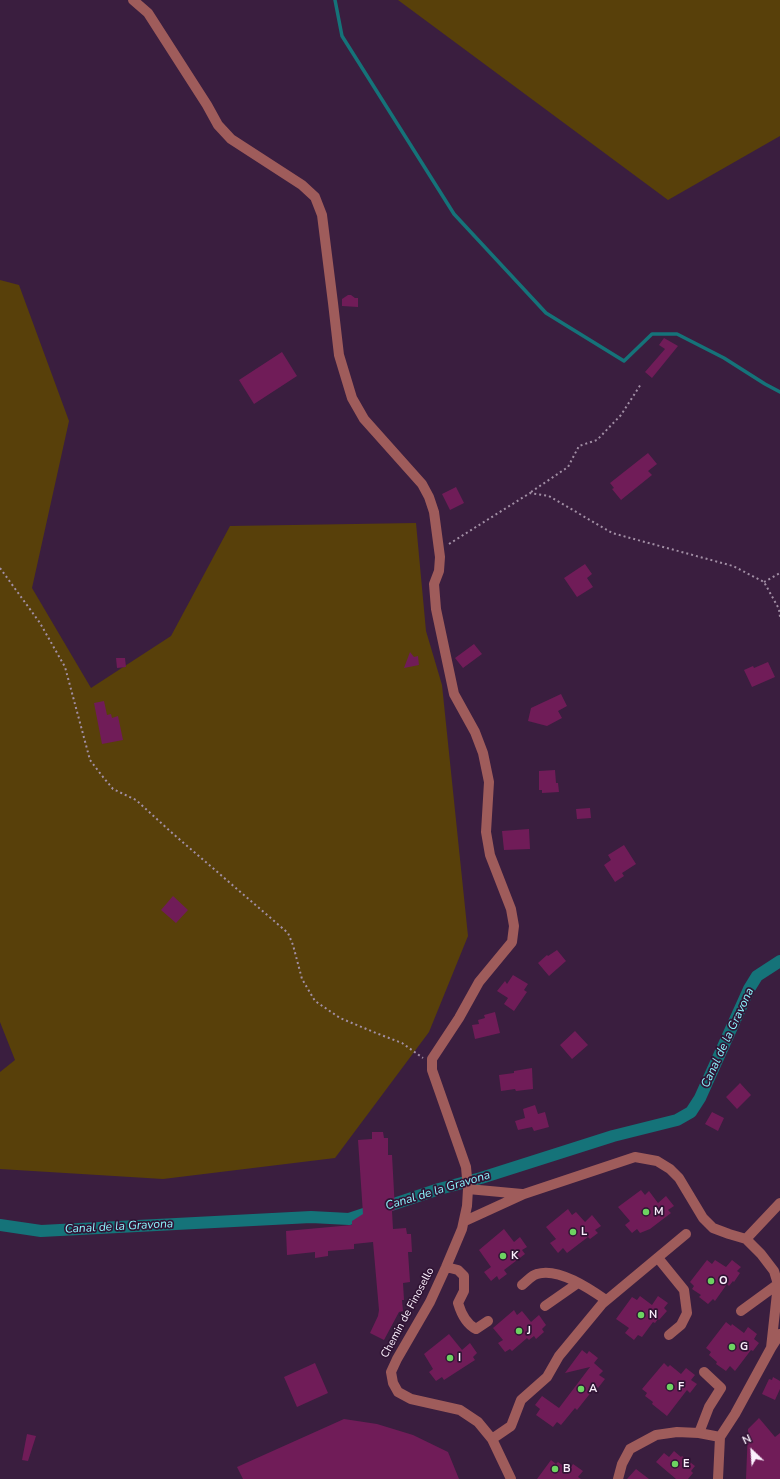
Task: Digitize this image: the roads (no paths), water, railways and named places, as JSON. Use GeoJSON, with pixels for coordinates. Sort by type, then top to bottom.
{"type":"FeatureCollection","features":[{"type":"Feature","properties":{"kind":"street","name":"Chemin de Finosello"},"geometry":{"type":"LineString","coordinates":[[133,0],[148,13],[207,105],[218,125],[230,139],[302,185],[315,197],[322,215],[334,303],[339,355],[352,398],[364,419],[422,484],[429,497],[434,512],[440,550],[438,571],[434,584],[436,609],[454,694],[476,732],[483,753],[489,782],[486,832],[490,855],[511,909],[514,926],[512,942],[479,982],[459,1018],[432,1059],[432,1070],[466,1167],[468,1189],[464,1221],[446,1267],[430,1302],[396,1359],[391,1372],[393,1383],[398,1392],[411,1399],[460,1410],[478,1422],[492,1439],[511,1479]]}},
{"type":"Feature","properties":{"kind":"street"},"geometry":{"type":"LineString","coordinates":[[464,1221],[524,1194],[635,1157],[657,1161],[670,1169],[679,1178],[703,1218],[713,1228],[746,1239],[761,1254],[774,1271],[778,1284],[771,1348]]}},
{"type":"Feature","properties":{"kind":"street"},"geometry":{"type":"LineString","coordinates":[[468,1189],[524,1194]]}},
{"type":"Feature","properties":{"kind":"street"},"geometry":{"type":"LineString","coordinates":[[746,1239],[780,1202]]}},
{"type":"Feature","properties":{"kind":"street"},"geometry":{"type":"LineString","coordinates":[[492,1439],[511,1426],[521,1400],[548,1377],[559,1356],[606,1300],[686,1234]]}},
{"type":"Feature","properties":{"kind":"street"},"geometry":{"type":"LineString","coordinates":[[658,1258],[684,1290],[687,1313],[681,1325],[669,1335]]}},
{"type":"Feature","properties":{"kind":"street"},"geometry":{"type":"LineString","coordinates":[[446,1267],[458,1270],[464,1276],[464,1291],[458,1303],[460,1311],[466,1321],[476,1329],[488,1321]]}},
{"type":"Feature","properties":{"kind":"street"},"geometry":{"type":"LineString","coordinates":[[522,1285],[536,1274],[546,1272],[556,1274],[578,1283],[592,1290],[606,1300]]}},
{"type":"Feature","properties":{"kind":"street"},"geometry":{"type":"LineString","coordinates":[[545,1306],[578,1283]]}},
{"type":"Feature","properties":{"kind":"street"},"geometry":{"type":"LineString","coordinates":[[741,1311],[778,1284]]}},
{"type":"Feature","properties":{"kind":"street"},"geometry":{"type":"LineString","coordinates":[[718,1479],[720,1437],[780,1334]]}},
{"type":"Feature","properties":{"kind":"street"},"geometry":{"type":"LineString","coordinates":[[699,1433],[709,1407],[721,1388],[704,1372]]}},
{"type":"Feature","properties":{"kind":"street"},"geometry":{"type":"LineString","coordinates":[[618,1479],[622,1464],[630,1449],[656,1435],[677,1432],[699,1433],[720,1437]]}},
{"type":"Feature","properties":{"kind":"waterway"},"geometry":{"type":"LineString","coordinates":[[335,0],[342,36],[454,214],[546,313],[624,361],[652,334],[677,334],[724,358],[780,392]]}},
{"type":"Feature","properties":{"kind":"waterway","name":"Canal de la Gravona"},"geometry":{"type":"LineString","coordinates":[[0,1225],[41,1231],[311,1217],[349,1219],[439,1189],[481,1178],[613,1136],[677,1120],[691,1112],[700,1098],[749,989],[757,976],[780,961]]}},
{"type":"Feature","properties":{"kind":"place","name":"M"},"geometry":{"type":"Point","coordinates":[646,1212]}},
{"type":"Feature","properties":{"kind":"place","name":"L"},"geometry":{"type":"Point","coordinates":[573,1232]}},
{"type":"Feature","properties":{"kind":"place","name":"K"},"geometry":{"type":"Point","coordinates":[503,1256]}},
{"type":"Feature","properties":{"kind":"place","name":"O"},"geometry":{"type":"Point","coordinates":[711,1281]}},
{"type":"Feature","properties":{"kind":"place","name":"N"},"geometry":{"type":"Point","coordinates":[641,1315]}},
{"type":"Feature","properties":{"kind":"place","name":"J"},"geometry":{"type":"Point","coordinates":[519,1331]}},
{"type":"Feature","properties":{"kind":"place","name":"G"},"geometry":{"type":"Point","coordinates":[732,1347]}},
{"type":"Feature","properties":{"kind":"place","name":"I"},"geometry":{"type":"Point","coordinates":[450,1358]}},
{"type":"Feature","properties":{"kind":"place","name":"F"},"geometry":{"type":"Point","coordinates":[670,1387]}},
{"type":"Feature","properties":{"kind":"place","name":"A"},"geometry":{"type":"Point","coordinates":[581,1389]}},
{"type":"Feature","properties":{"kind":"place","name":"E"},"geometry":{"type":"Point","coordinates":[675,1464]}},
{"type":"Feature","properties":{"kind":"place","name":"B"},"geometry":{"type":"Point","coordinates":[555,1469]}}]}
